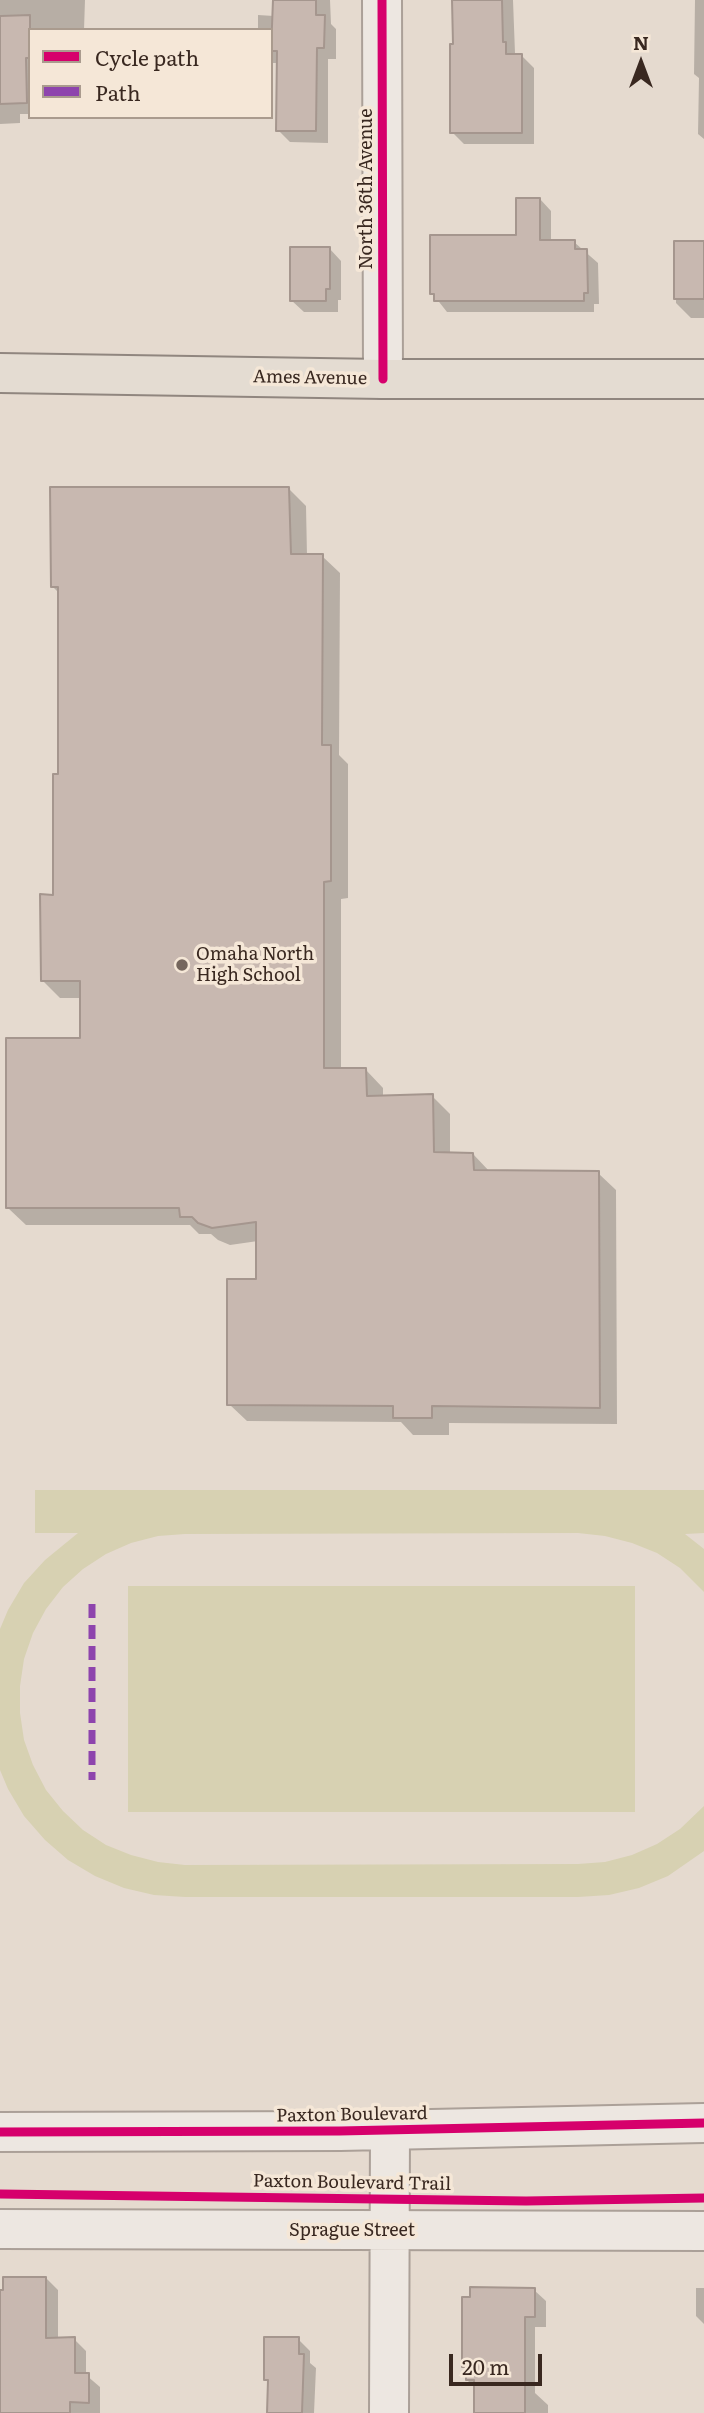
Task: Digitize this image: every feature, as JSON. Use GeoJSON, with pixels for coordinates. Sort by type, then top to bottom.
{"type":"FeatureCollection","features":[{"type":"Feature","properties":{"kind":"main road","name":"Ames Avenue"},"geometry":{"type":"LineString","coordinates":[[0,373],[383,379],[704,379]]}},
{"type":"Feature","properties":{"kind":"street","name":"North 36th Avenue"},"geometry":{"type":"LineString","coordinates":[[382,0],[383,379]]}},
{"type":"Feature","properties":{"kind":"street","name":"Paxton Boulevard"},"geometry":{"type":"LineString","coordinates":[[0,2132],[390,2130],[704,2123]]}},
{"type":"Feature","properties":{"kind":"street"},"geometry":{"type":"LineString","coordinates":[[389,2413],[390,2130]]}},
{"type":"Feature","properties":{"kind":"street","name":"Sprague Street"},"geometry":{"type":"LineString","coordinates":[[0,2229],[704,2231]]}},
{"type":"Feature","properties":{"kind":"shaded area"},"geometry":{"type":"Polygon","coordinates":[[[35,1490],[704,1490],[704,1533],[685,1534],[704,1549],[704,1592],[680,1568],[657,1553],[605,1536],[578,1533],[185,1534],[158,1536],[131,1543],[106,1554],[83,1569],[63,1587],[46,1609],[33,1633],[24,1659],[20,1713],[24,1740],[33,1765],[46,1790],[63,1811],[83,1830],[106,1845],[158,1862],[185,1865],[605,1862],[632,1855],[657,1844],[680,1829],[704,1806],[704,1851],[668,1876],[639,1888],[609,1895],[578,1897],[185,1897],[154,1895],[124,1888],[95,1876],[68,1860],[45,1840],[24,1816],[0,1770],[0,1629],[24,1583],[45,1560],[78,1533],[35,1533],[35,1490]]]}},
{"type":"Feature","properties":{"kind":"shaded area"},"geometry":{"type":"Polygon","coordinates":[[[128,1586],[635,1586],[635,1812],[128,1812],[128,1586]]]}},
{"type":"Feature","properties":{"kind":"building"},"geometry":{"type":"Polygon","coordinates":[[[273,0],[316,0],[316,15],[325,15],[324,48],[317,48],[316,131],[276,131],[277,51],[273,51],[273,0]]]}},
{"type":"Feature","properties":{"kind":"building"},"geometry":{"type":"Polygon","coordinates":[[[452,0],[502,0],[503,42],[506,42],[506,54],[522,54],[522,133],[450,133],[452,0]]]}},
{"type":"Feature","properties":{"kind":"building"},"geometry":{"type":"Polygon","coordinates":[[[30,15],[26,58],[27,103],[0,104],[0,16],[30,15]]]}},
{"type":"Feature","properties":{"kind":"building"},"geometry":{"type":"Polygon","coordinates":[[[516,198],[540,198],[540,240],[575,240],[575,249],[587,249],[588,293],[584,293],[584,301],[434,301],[434,294],[430,294],[430,235],[516,235],[516,198]]]}},
{"type":"Feature","properties":{"kind":"building"},"geometry":{"type":"Polygon","coordinates":[[[674,241],[704,241],[704,299],[674,299],[674,241]]]}},
{"type":"Feature","properties":{"kind":"building"},"geometry":{"type":"Polygon","coordinates":[[[290,247],[330,247],[330,289],[326,289],[326,301],[290,301],[290,247]]]}},
{"type":"Feature","properties":{"kind":"building","name":"Omaha North High School"},"geometry":{"type":"Polygon","coordinates":[[[50,487],[289,487],[291,554],[323,554],[322,745],[331,745],[331,881],[324,882],[324,1068],[366,1068],[367,1096],[433,1094],[434,1152],[473,1153],[474,1170],[599,1171],[600,1408],[432,1406],[432,1418],[393,1418],[393,1406],[227,1405],[227,1279],[256,1279],[256,1222],[212,1228],[198,1223],[192,1217],[180,1217],[179,1208],[6,1208],[6,1038],[80,1038],[80,981],[41,981],[40,894],[53,895],[53,774],[58,774],[58,587],[51,587],[50,487]]]}},
{"type":"Feature","properties":{"kind":"building"},"geometry":{"type":"Polygon","coordinates":[[[3,2277],[46,2277],[46,2338],[75,2337],[75,2373],[89,2373],[89,2403],[70,2402],[70,2413],[0,2413],[0,2290],[3,2290],[3,2277]]]}},
{"type":"Feature","properties":{"kind":"building"},"geometry":{"type":"Polygon","coordinates":[[[470,2287],[535,2288],[535,2317],[525,2317],[525,2413],[474,2413],[474,2380],[466,2380],[466,2367],[462,2367],[462,2297],[470,2297],[470,2287]]]}},
{"type":"Feature","properties":{"kind":"building"},"geometry":{"type":"Polygon","coordinates":[[[264,2337],[299,2337],[299,2354],[304,2354],[302,2413],[267,2413],[268,2380],[264,2380],[264,2337]]]}},
{"type":"Feature","properties":{"kind":"marked path"},"geometry":{"type":"LineString","coordinates":[[92,1604],[92,1780]]}},
{"type":"Feature","properties":{"kind":"cycle path"},"geometry":{"type":"LineString","coordinates":[[382,0],[383,379]]}},
{"type":"Feature","properties":{"kind":"cycle path"},"geometry":{"type":"LineString","coordinates":[[0,2132],[340,2131],[704,2123]]}},
{"type":"Feature","properties":{"kind":"cycle path","name":"Paxton Boulevard Trail"},"geometry":{"type":"LineString","coordinates":[[0,2194],[526,2201],[704,2198]]}},
{"type":"Feature","properties":{"kind":"place","name":"Omaha North High School"},"geometry":{"type":"Point","coordinates":[182,965]}}]}
